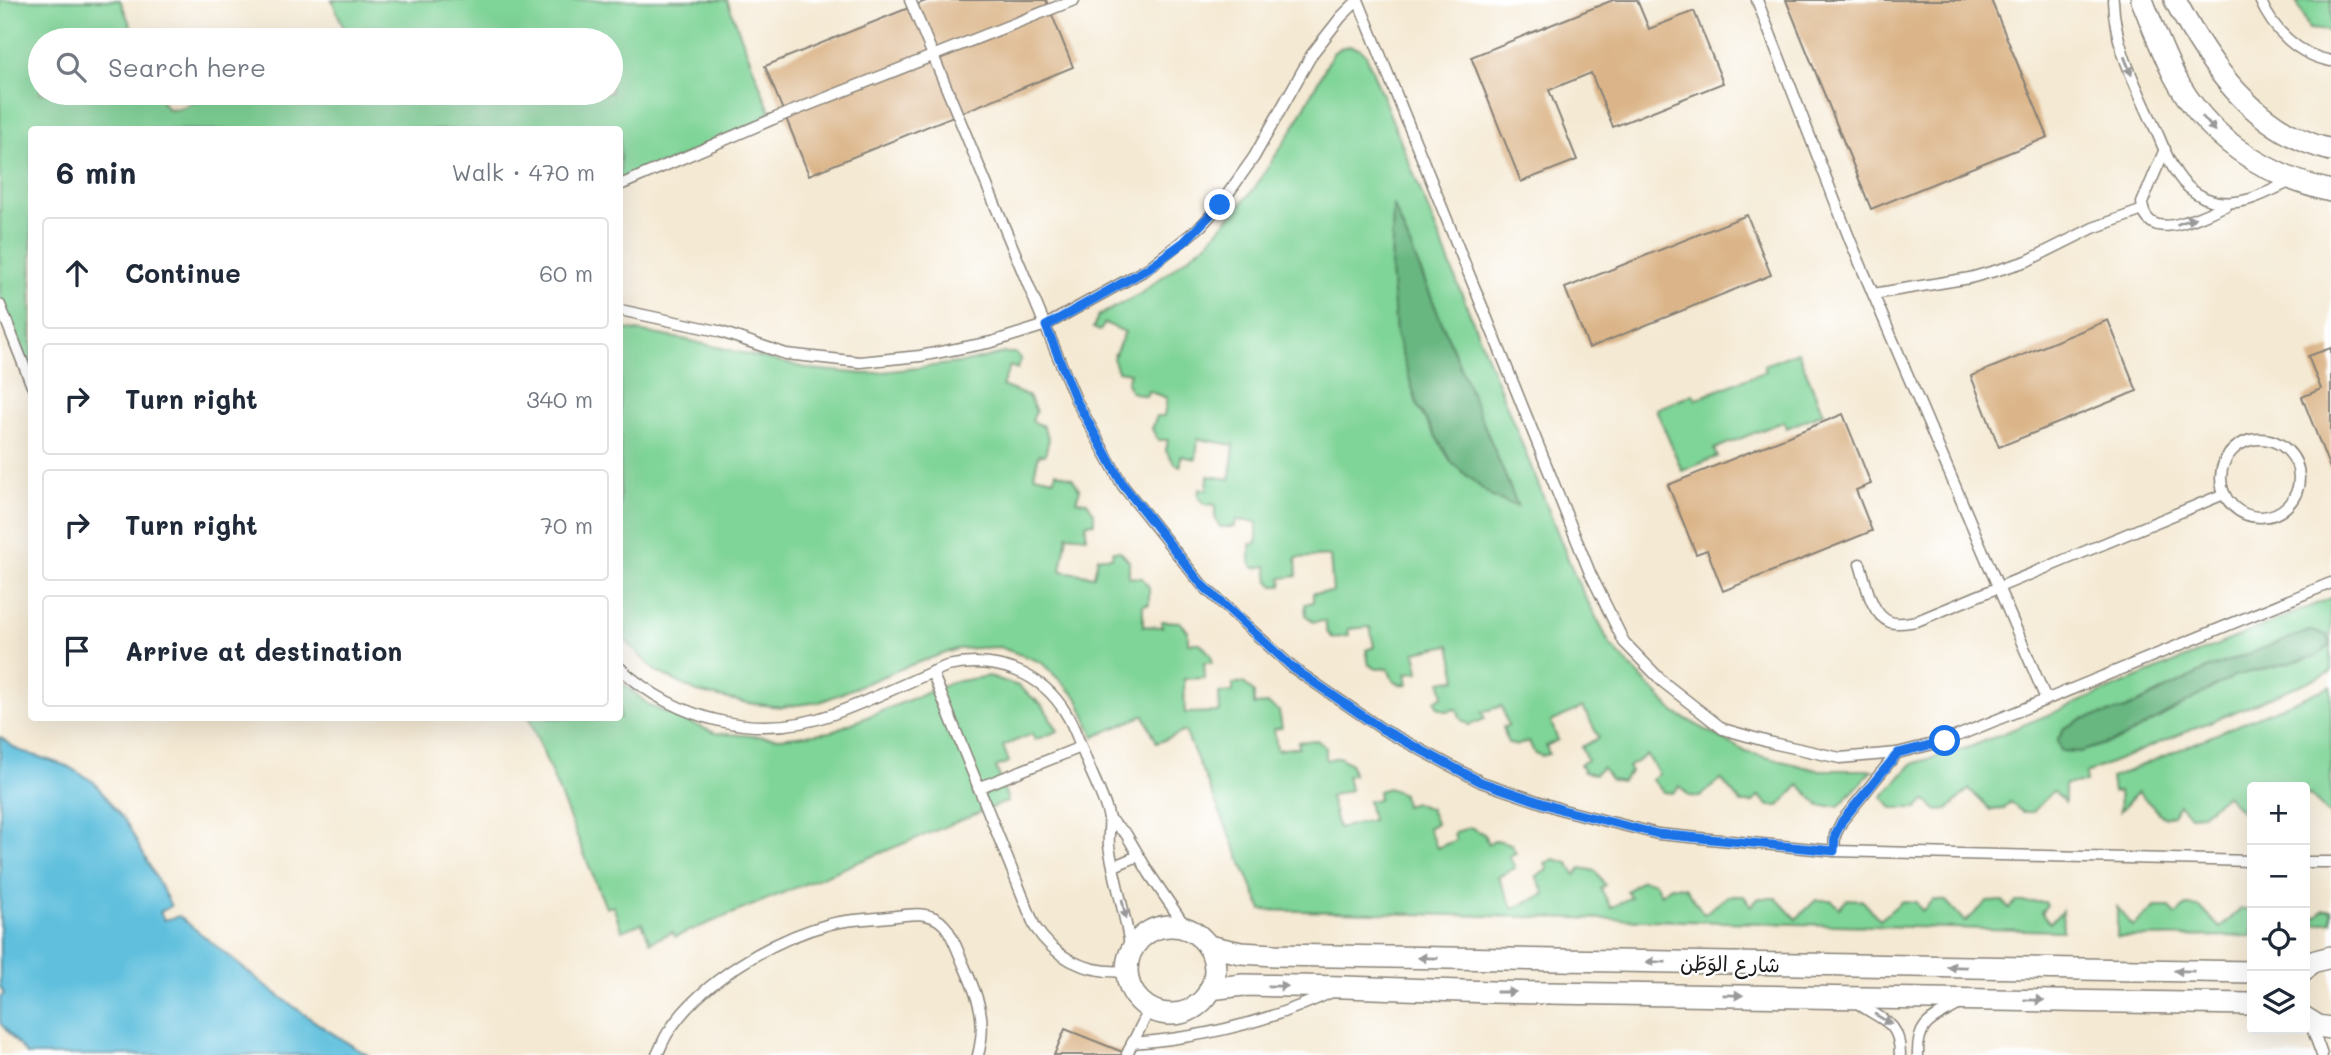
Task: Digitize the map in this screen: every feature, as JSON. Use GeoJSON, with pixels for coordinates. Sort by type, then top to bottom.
{"type":"FeatureCollection","features":[{"type":"Feature","properties":{"kind":"street"},"geometry":{"type":"LineString","coordinates":[[2142,0],[2175,76],[2200,114],[2233,146],[2262,166],[2292,180],[2331,191]]}},
{"type":"Feature","properties":{"kind":"street"},"geometry":{"type":"LineString","coordinates":[[2175,0],[2226,81],[2260,115],[2302,139],[2331,149]]}},
{"type":"Feature","properties":{"kind":"street"},"geometry":{"type":"LineString","coordinates":[[2192,0],[2196,37]]}},
{"type":"Feature","properties":{"kind":"street"},"geometry":{"type":"LineString","coordinates":[[1159,928],[1187,929],[1208,946],[1215,972],[1210,989],[1199,1003],[1184,1011],[1166,1013],[1150,1008],[1136,996],[1128,980],[1129,961],[1142,937],[1159,928]]}},
{"type":"Feature","properties":{"kind":"street","name":"شارع الوَطَن"},"geometry":{"type":"LineString","coordinates":[[1208,946],[1275,956],[2247,972]]}},
{"type":"Feature","properties":{"kind":"street"},"geometry":{"type":"LineString","coordinates":[[2310,964],[2331,957]]}},
{"type":"Feature","properties":{"kind":"street","name":"شارع الوَطَن"},"geometry":{"type":"LineString","coordinates":[[1210,989],[1242,985],[1491,992],[2247,1004]]}},
{"type":"Feature","properties":{"kind":"lane"},"geometry":{"type":"LineString","coordinates":[[910,0],[1076,400],[1123,485],[1202,585],[1293,668],[1382,729],[1481,782],[1563,810],[1658,834],[1834,851],[2247,861]]}},
{"type":"Feature","properties":{"kind":"lane"},"geometry":{"type":"LineString","coordinates":[[623,185],[773,119],[1074,0]]}},
{"type":"Feature","properties":{"kind":"lane"},"geometry":{"type":"LineString","coordinates":[[623,311],[718,331],[786,354],[860,362],[932,354],[992,342],[1046,326],[1147,269],[1201,226],[1244,174],[1312,54],[1333,26],[1358,0],[1590,573],[1623,642],[1663,682],[1723,729],[1840,758],[1898,753],[1945,741],[2331,583]]}},
{"type":"Feature","properties":{"kind":"lane"},"geometry":{"type":"LineString","coordinates":[[1757,0],[1850,240],[2046,699]]}},
{"type":"Feature","properties":{"kind":"lane"},"geometry":{"type":"LineString","coordinates":[[2113,0],[2115,25],[2125,60],[2176,173],[2194,192],[2206,198],[2231,203]]}},
{"type":"Feature","properties":{"kind":"lane"},"geometry":{"type":"LineString","coordinates":[[2260,0],[2268,18],[2295,48],[2331,61]]}},
{"type":"Feature","properties":{"kind":"lane"},"geometry":{"type":"LineString","coordinates":[[2165,149],[2144,197],[2143,210],[2151,222],[2165,227],[2231,203],[2257,197],[2292,180]]}},
{"type":"Feature","properties":{"kind":"lane"},"geometry":{"type":"LineString","coordinates":[[1873,294],[1970,278],[2027,261],[2093,228],[2143,210]]}},
{"type":"Feature","properties":{"kind":"lane"},"geometry":{"type":"LineString","coordinates":[[0,305],[28,376]]}},
{"type":"Feature","properties":{"kind":"lane"},"geometry":{"type":"LineString","coordinates":[[2250,440],[2272,441],[2282,446],[2296,463],[2299,474],[2295,496],[2280,512],[2270,516],[2248,516],[2237,511],[2224,494],[2221,483],[2224,461],[2239,445],[2250,440]]}},
{"type":"Feature","properties":{"kind":"lane"},"geometry":{"type":"LineString","coordinates":[[1860,564],[1875,608],[1882,617],[1898,624],[1917,621],[2224,494]]}},
{"type":"Feature","properties":{"kind":"lane"},"geometry":{"type":"LineString","coordinates":[[623,670],[650,693],[692,714],[739,725],[763,726],[798,723],[833,714],[932,672],[954,665],[978,662],[994,664],[1024,674],[1038,682],[1060,704],[1069,718],[1109,819],[1108,837],[1129,961],[1112,972],[1082,967],[1061,956],[1044,940],[1029,913],[932,672]]}},
{"type":"Feature","properties":{"kind":"lane"},"geometry":{"type":"LineString","coordinates":[[978,788],[1081,747]]}},
{"type":"Feature","properties":{"kind":"lane"},"geometry":{"type":"LineString","coordinates":[[1834,851],[1835,835],[1842,821],[1898,753]]}},
{"type":"Feature","properties":{"kind":"lane"},"geometry":{"type":"LineString","coordinates":[[1109,819],[1126,834],[1187,929]]}},
{"type":"Feature","properties":{"kind":"lane"},"geometry":{"type":"LineString","coordinates":[[1114,866],[1138,856]]}},
{"type":"Feature","properties":{"kind":"lane"},"geometry":{"type":"LineString","coordinates":[[2310,862],[2331,862]]}},
{"type":"Feature","properties":{"kind":"lane"},"geometry":{"type":"LineString","coordinates":[[657,1055],[669,1031],[702,994],[740,964],[780,943],[831,924],[917,914],[932,916],[945,925],[967,974],[982,1018],[983,1036],[978,1055]]}},
{"type":"Feature","properties":{"kind":"lane"},"geometry":{"type":"LineString","coordinates":[[1129,1049],[1241,1026],[1288,1011],[1344,987]]}},
{"type":"Feature","properties":{"kind":"lane"},"geometry":{"type":"LineString","coordinates":[[1850,997],[1864,1009],[1892,1024],[1899,1037],[1900,1055]]}},
{"type":"Feature","properties":{"kind":"lane"},"geometry":{"type":"LineString","coordinates":[[1918,1055],[1919,1037],[1929,1021],[1966,999]]}},
{"type":"Feature","properties":{"kind":"lane"},"geometry":{"type":"LineString","coordinates":[[1129,1049],[1150,1008]]}},
{"type":"Feature","properties":{"kind":"lane"},"geometry":{"type":"LineString","coordinates":[[2315,1023],[2322,1055]]}},
{"type":"Feature","properties":{"kind":"green space"},"geometry":{"type":"Polygon","coordinates":[[[0,0],[120,0],[132,28],[28,28],[28,105],[164,105],[169,110],[188,105],[623,105],[623,28],[344,28],[332,0],[727,0],[773,119],[623,182],[623,126],[28,126],[28,378],[0,305],[0,0]]]}},
{"type":"Feature","properties":{"kind":"green space"},"geometry":{"type":"Polygon","coordinates":[[[2296,0],[2331,0],[2331,31],[2309,29],[2296,0]]]}},
{"type":"Feature","properties":{"kind":"green space"},"geometry":{"type":"Polygon","coordinates":[[[1349,46],[1359,48],[1366,55],[1577,581],[1611,646],[1675,713],[1746,752],[1817,770],[1873,770],[1839,806],[1820,806],[1799,785],[1779,806],[1769,806],[1759,796],[1752,803],[1741,803],[1721,779],[1700,797],[1689,796],[1680,786],[1673,793],[1663,792],[1652,779],[1659,774],[1647,755],[1628,767],[1631,772],[1621,781],[1610,779],[1602,767],[1595,774],[1584,772],[1580,764],[1587,760],[1581,747],[1599,738],[1583,707],[1551,722],[1558,740],[1546,746],[1549,754],[1542,756],[1534,753],[1529,741],[1516,746],[1508,743],[1503,727],[1508,726],[1502,706],[1482,712],[1485,719],[1469,725],[1461,719],[1457,709],[1446,711],[1438,707],[1435,701],[1443,696],[1441,682],[1457,679],[1450,645],[1415,652],[1419,672],[1406,673],[1408,684],[1400,684],[1392,679],[1388,668],[1377,669],[1369,665],[1366,650],[1374,647],[1370,627],[1348,629],[1349,636],[1333,638],[1327,632],[1325,621],[1313,622],[1306,615],[1305,604],[1313,602],[1313,593],[1333,592],[1330,556],[1296,558],[1297,576],[1281,578],[1282,586],[1274,586],[1269,581],[1267,566],[1255,568],[1250,563],[1250,544],[1257,543],[1257,522],[1236,520],[1235,527],[1220,527],[1215,518],[1215,505],[1205,504],[1198,497],[1199,489],[1207,490],[1208,476],[1230,479],[1234,445],[1198,439],[1196,459],[1181,456],[1181,466],[1175,464],[1166,451],[1168,440],[1158,440],[1152,429],[1157,416],[1164,416],[1167,398],[1148,391],[1146,396],[1131,392],[1127,383],[1130,373],[1118,371],[1113,358],[1125,332],[1105,323],[1100,331],[1093,328],[1098,316],[1140,294],[1208,242],[1254,189],[1294,127],[1333,53],[1349,46]]]}},
{"type":"Feature","properties":{"kind":"green space"},"geometry":{"type":"Polygon","coordinates":[[[1393,204],[1518,507],[1492,497],[1452,463],[1418,407],[1396,334],[1391,270],[1393,204]]]}},
{"type":"Feature","properties":{"kind":"green space"},"geometry":{"type":"Polygon","coordinates":[[[623,329],[687,340],[811,369],[866,374],[1015,353],[1021,358],[1017,369],[1010,366],[1002,386],[1028,396],[1036,411],[1032,421],[1043,426],[1049,439],[1045,455],[1039,454],[1034,475],[1054,479],[1056,472],[1072,478],[1080,490],[1076,501],[1087,502],[1094,513],[1094,523],[1086,524],[1086,537],[1067,535],[1061,571],[1094,576],[1098,557],[1112,557],[1113,551],[1120,551],[1129,561],[1129,577],[1142,578],[1149,587],[1149,604],[1143,605],[1143,626],[1162,627],[1162,621],[1180,622],[1188,631],[1188,643],[1200,643],[1211,655],[1212,663],[1204,663],[1205,678],[1184,679],[1185,713],[1220,712],[1219,693],[1233,692],[1233,684],[1244,683],[1254,693],[1254,705],[1268,704],[1279,711],[1282,728],[1274,729],[1277,750],[1299,747],[1298,742],[1317,740],[1326,748],[1326,760],[1339,757],[1351,764],[1353,775],[1347,776],[1350,790],[1330,796],[1338,828],[1372,820],[1368,801],[1379,799],[1378,791],[1388,788],[1403,794],[1405,806],[1415,803],[1430,809],[1436,823],[1428,828],[1437,848],[1456,840],[1454,833],[1470,827],[1484,834],[1488,844],[1497,840],[1511,844],[1516,853],[1509,856],[1515,868],[1498,877],[1513,909],[1545,894],[1536,876],[1548,870],[1545,863],[1554,859],[1568,863],[1575,875],[1581,868],[1596,871],[1605,885],[1601,889],[1611,908],[1631,897],[1627,891],[1642,880],[1654,882],[1661,894],[1671,886],[1685,887],[1704,914],[1728,896],[1744,896],[1751,906],[1759,898],[1776,898],[1796,919],[1816,900],[1831,900],[1839,908],[1848,899],[1862,900],[1880,920],[1902,901],[1916,902],[1922,911],[1933,900],[1946,901],[1965,922],[1987,902],[2003,901],[2009,908],[2016,902],[2045,902],[2047,905],[2041,912],[2050,923],[2062,911],[2063,931],[1262,910],[1185,731],[1157,743],[1144,715],[1094,737],[1077,697],[1041,662],[999,647],[957,649],[820,702],[781,707],[697,692],[654,670],[623,638],[623,329]]]}},
{"type":"Feature","properties":{"kind":"green space"},"geometry":{"type":"Polygon","coordinates":[[[1798,352],[1823,413],[1787,428],[1784,421],[1714,449],[1717,457],[1682,471],[1656,409],[1693,394],[1696,399],[1766,371],[1764,365],[1798,352]]]}},
{"type":"Feature","properties":{"kind":"green space"},"geometry":{"type":"Polygon","coordinates":[[[2331,598],[2331,672],[2086,773],[2086,783],[2065,784],[2065,802],[2053,791],[2033,812],[2022,812],[2010,802],[2004,809],[1990,810],[1969,789],[1948,809],[1936,810],[1925,800],[1917,808],[1892,808],[1882,797],[1912,764],[1970,747],[2331,598]],[[2310,631],[2207,669],[2126,709],[2082,719],[2121,739],[2234,676],[2317,656],[2330,645],[2327,635],[2310,631]]]}},
{"type":"Feature","properties":{"kind":"green space"},"geometry":{"type":"Polygon","coordinates":[[[2310,631],[2327,635],[2331,645],[2317,656],[2234,676],[2121,739],[2080,752],[2061,751],[2057,741],[2064,728],[2082,719],[2126,709],[2207,669],[2310,631]]]}},
{"type":"Feature","properties":{"kind":"green space"},"geometry":{"type":"Polygon","coordinates":[[[989,676],[1018,686],[1043,706],[1058,731],[1035,740],[1032,734],[1003,746],[1009,762],[996,767],[1008,801],[675,937],[673,932],[650,942],[642,923],[622,931],[613,906],[606,908],[530,721],[623,721],[623,684],[650,706],[715,733],[780,738],[830,732],[953,682],[989,676]]]}},
{"type":"Feature","properties":{"kind":"green space"},"geometry":{"type":"Polygon","coordinates":[[[2331,686],[2331,816],[2310,795],[2310,782],[2247,782],[2247,814],[2226,795],[2202,814],[2190,815],[2179,805],[2173,815],[2163,817],[2138,792],[2120,811],[2119,792],[2113,792],[2111,778],[2331,686]]]}},
{"type":"Feature","properties":{"kind":"green space"},"geometry":{"type":"Polygon","coordinates":[[[2186,906],[2200,907],[2220,928],[2241,909],[2247,909],[2247,936],[2117,937],[2117,907],[2133,926],[2155,907],[2170,907],[2176,915],[2186,906]]]}},
{"type":"Feature","properties":{"kind":"green space"},"geometry":{"type":"Polygon","coordinates":[[[2324,910],[2331,910],[2331,922],[2310,925],[2324,910]]]}},
{"type":"Feature","properties":{"kind":"water"},"geometry":{"type":"Polygon","coordinates":[[[0,737],[18,750],[67,766],[94,782],[128,825],[171,906],[160,912],[164,920],[179,916],[295,1007],[368,1055],[27,1055],[0,1023],[0,997],[4,994],[0,986],[0,737]]]}},
{"type":"Feature","properties":{"kind":"building"},"geometry":{"type":"Polygon","coordinates":[[[928,0],[1046,0],[1073,67],[809,175],[765,66],[928,0]]]}},
{"type":"Feature","properties":{"kind":"building"},"geometry":{"type":"Polygon","coordinates":[[[1613,0],[1637,0],[1649,29],[1694,11],[1723,83],[1613,127],[1591,73],[1549,90],[1577,160],[1521,182],[1471,57],[1613,0]]]}},
{"type":"Feature","properties":{"kind":"building"},"geometry":{"type":"Polygon","coordinates":[[[1786,0],[1991,0],[2048,137],[1871,209],[1786,0]]]}},
{"type":"Feature","properties":{"kind":"building"},"geometry":{"type":"Polygon","coordinates":[[[1747,215],[1771,275],[1589,348],[1565,288],[1747,215]]]}},
{"type":"Feature","properties":{"kind":"building"},"geometry":{"type":"Polygon","coordinates":[[[2108,320],[2137,391],[1999,447],[1971,376],[2108,320]]]}},
{"type":"Feature","properties":{"kind":"building"},"geometry":{"type":"Polygon","coordinates":[[[2331,348],[2331,471],[2302,397],[2321,389],[2308,356],[2331,348]]]}},
{"type":"Feature","properties":{"kind":"building"},"geometry":{"type":"Polygon","coordinates":[[[1843,414],[1871,484],[1856,490],[1872,531],[1723,591],[1707,550],[1696,554],[1668,485],[1843,414]]]}},
{"type":"Feature","properties":{"kind":"building"},"geometry":{"type":"Polygon","coordinates":[[[1065,1029],[1130,1055],[1054,1055],[1065,1029]]]}},
{"type":"Feature","properties":{"kind":"route"},"geometry":{"type":"LineString","coordinates":[[1220,205],[1201,226],[1166,256],[1046,326],[1076,400],[1123,485],[1202,585],[1293,668],[1382,729],[1481,782],[1563,810],[1658,834],[1834,851],[1835,835],[1842,821],[1898,753],[1945,741]]}}]}
